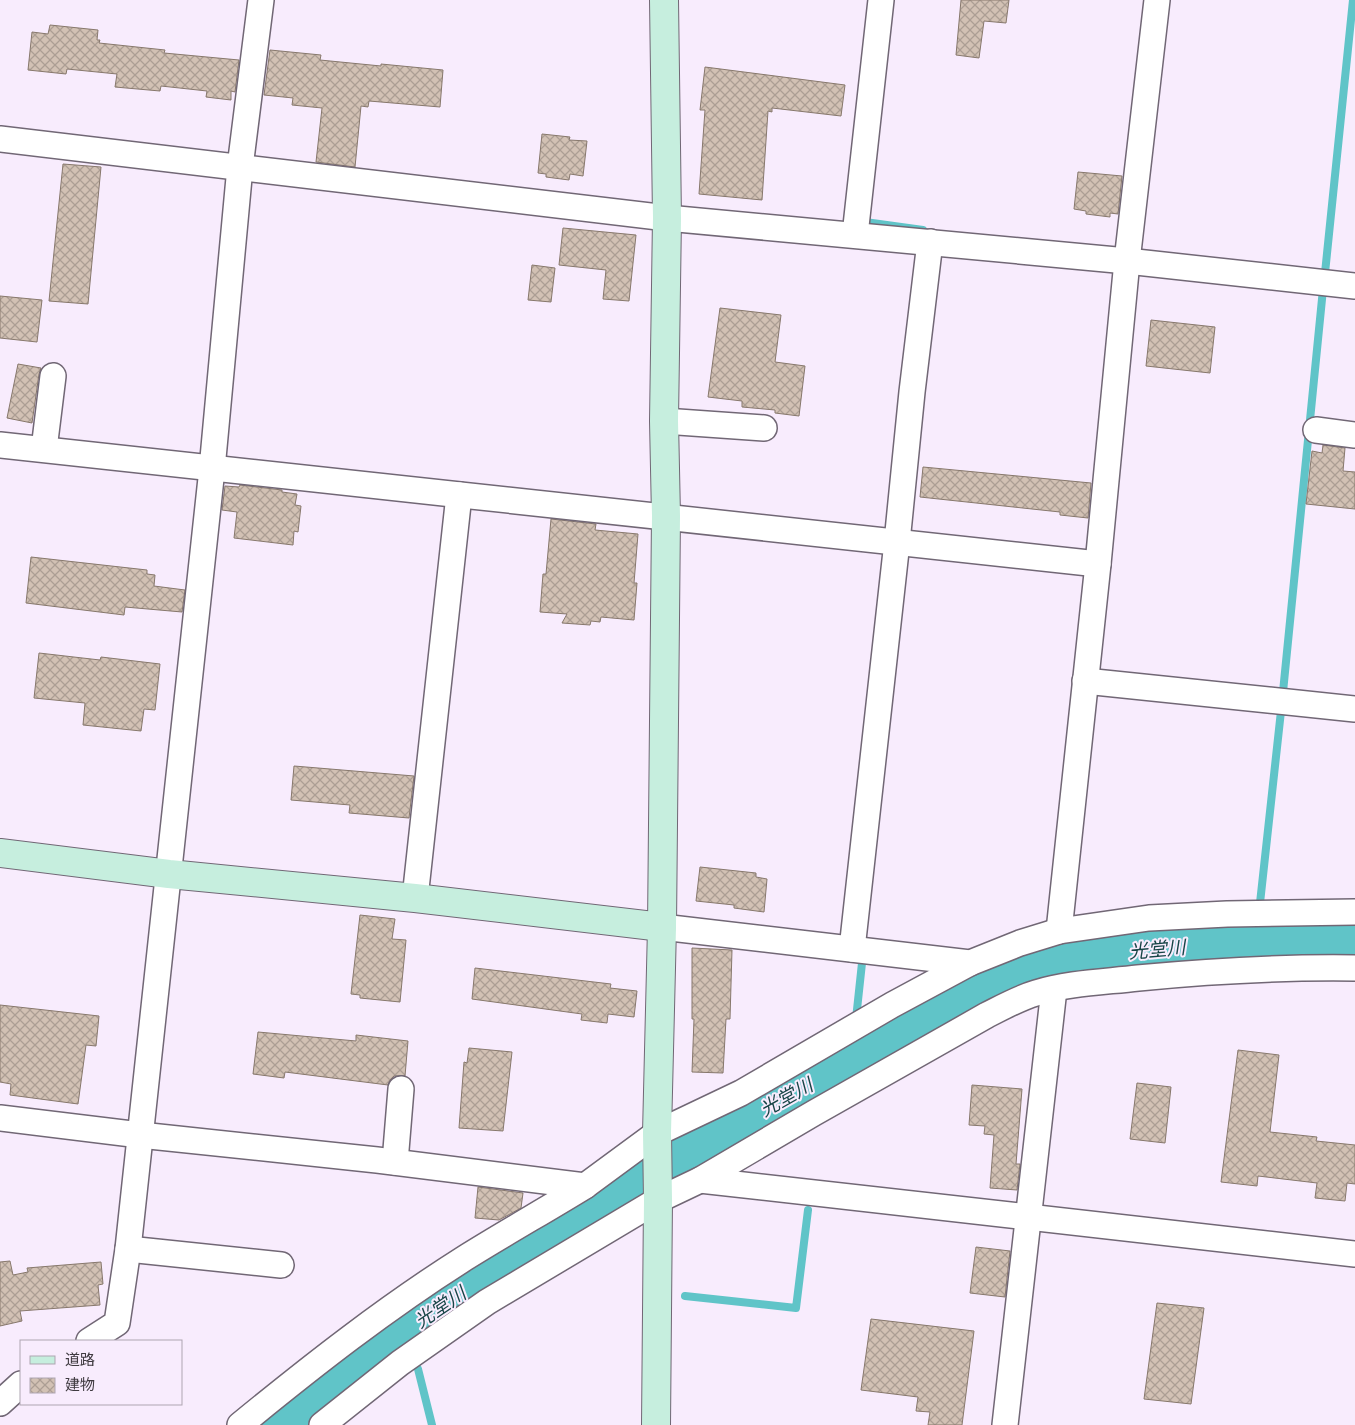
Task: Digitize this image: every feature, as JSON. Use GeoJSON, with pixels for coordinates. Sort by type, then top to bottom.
{"type":"FeatureCollection","features":[{"type":"Feature","properties":{"kind":"street"},"geometry":{"type":"LineString","coordinates":[[91,1340],[117,1323],[128,1249],[212,469],[240,167],[261,0]]}},
{"type":"Feature","properties":{"kind":"street"},"geometry":{"type":"LineString","coordinates":[[656,1425],[657,1138],[662,927],[666,516],[664,421],[667,218],[664,0]]}},
{"type":"Feature","properties":{"kind":"street"},"geometry":{"type":"LineString","coordinates":[[855,235],[881,0]]}},
{"type":"Feature","properties":{"kind":"street"},"geometry":{"type":"LineString","coordinates":[[1059,931],[1098,564],[1127,261],[1157,0]]}},
{"type":"Feature","properties":{"kind":"street"},"geometry":{"type":"LineString","coordinates":[[0,139],[667,218],[1127,261],[1355,286]]}},
{"type":"Feature","properties":{"kind":"street"},"geometry":{"type":"LineString","coordinates":[[852,949],[930,242]]}},
{"type":"Feature","properties":{"kind":"street"},"geometry":{"type":"LineString","coordinates":[[44,450],[53,376]]}},
{"type":"Feature","properties":{"kind":"street"},"geometry":{"type":"LineString","coordinates":[[664,421],[764,428]]}},
{"type":"Feature","properties":{"kind":"street"},"geometry":{"type":"LineString","coordinates":[[1316,430],[1355,435]]}},
{"type":"Feature","properties":{"kind":"street"},"geometry":{"type":"LineString","coordinates":[[0,445],[1098,564]]}},
{"type":"Feature","properties":{"kind":"street"},"geometry":{"type":"LineString","coordinates":[[415,898],[459,496]]}},
{"type":"Feature","properties":{"kind":"street"},"geometry":{"type":"LineString","coordinates":[[1085,681],[1355,708]]}},
{"type":"Feature","properties":{"kind":"street"},"geometry":{"type":"LineString","coordinates":[[0,853],[169,874],[415,898],[970,963]]}},
{"type":"Feature","properties":{"kind":"street"},"geometry":{"type":"LineString","coordinates":[[240,1425],[295,1380],[401,1301],[465,1258],[585,1186],[657,1138],[741,1093],[884,1009],[970,963],[1020,943],[1059,931],[1149,918],[1226,914],[1355,912]]}},
{"type":"Feature","properties":{"kind":"street"},"geometry":{"type":"LineString","coordinates":[[322,1425],[400,1363],[487,1302],[658,1198],[700,1180],[814,1112],[987,1015],[1035,993],[1054,989],[1207,972],[1355,968]]}},
{"type":"Feature","properties":{"kind":"street"},"geometry":{"type":"LineString","coordinates":[[1006,1425],[1054,989]]}},
{"type":"Feature","properties":{"kind":"street"},"geometry":{"type":"LineString","coordinates":[[395,1162],[401,1089]]}},
{"type":"Feature","properties":{"kind":"street"},"geometry":{"type":"LineString","coordinates":[[0,1118],[140,1136],[395,1162],[585,1186]]}},
{"type":"Feature","properties":{"kind":"street"},"geometry":{"type":"LineString","coordinates":[[700,1180],[1355,1254]]}},
{"type":"Feature","properties":{"kind":"street"},"geometry":{"type":"LineString","coordinates":[[128,1249],[281,1265]]}},
{"type":"Feature","properties":{"kind":"street"},"geometry":{"type":"LineString","coordinates":[[0,1403],[20,1385]]}},
{"type":"Feature","properties":{"kind":"building"},"geometry":{"type":"Polygon","coordinates":[[[961,0],[1009,0],[1006,23],[984,21],[979,58],[956,55],[961,0]]]}},
{"type":"Feature","properties":{"kind":"building"},"geometry":{"type":"Polygon","coordinates":[[[50,25],[98,30],[97,40],[100,40],[99,43],[165,50],[164,53],[239,60],[235,92],[231,91],[231,100],[206,97],[207,91],[161,86],[160,91],[115,87],[117,74],[67,69],[66,74],[28,70],[32,32],[48,34],[50,25]]]}},
{"type":"Feature","properties":{"kind":"building"},"geometry":{"type":"Polygon","coordinates":[[[270,50],[321,55],[320,60],[443,70],[440,107],[369,101],[368,107],[361,106],[355,167],[316,162],[322,108],[292,105],[293,98],[264,95],[270,50]]]}},
{"type":"Feature","properties":{"kind":"building"},"geometry":{"type":"Polygon","coordinates":[[[705,67],[845,85],[841,116],[772,108],[772,112],[768,111],[762,200],[699,194],[705,110],[700,110],[705,67]]]}},
{"type":"Feature","properties":{"kind":"building"},"geometry":{"type":"Polygon","coordinates":[[[542,134],[570,137],[569,140],[587,141],[583,176],[570,174],[569,180],[546,177],[546,174],[538,173],[542,134]]]}},
{"type":"Feature","properties":{"kind":"building"},"geometry":{"type":"Polygon","coordinates":[[[63,164],[101,167],[88,304],[49,301],[63,164]]]}},
{"type":"Feature","properties":{"kind":"building"},"geometry":{"type":"Polygon","coordinates":[[[1078,172],[1122,176],[1118,214],[1110,213],[1110,217],[1086,214],[1086,211],[1074,209],[1078,172]]]}},
{"type":"Feature","properties":{"kind":"building"},"geometry":{"type":"Polygon","coordinates":[[[563,228],[636,235],[629,301],[603,299],[606,270],[559,265],[563,228]]]}},
{"type":"Feature","properties":{"kind":"building"},"geometry":{"type":"Polygon","coordinates":[[[532,265],[555,268],[551,302],[528,300],[532,265]]]}},
{"type":"Feature","properties":{"kind":"building"},"geometry":{"type":"Polygon","coordinates":[[[0,296],[42,300],[37,342],[0,338],[0,296]]]}},
{"type":"Feature","properties":{"kind":"building"},"geometry":{"type":"Polygon","coordinates":[[[720,308],[781,315],[775,362],[805,366],[799,416],[775,413],[775,410],[742,407],[742,401],[708,397],[720,308]]]}},
{"type":"Feature","properties":{"kind":"building"},"geometry":{"type":"Polygon","coordinates":[[[1151,320],[1215,327],[1210,373],[1146,366],[1151,320]]]}},
{"type":"Feature","properties":{"kind":"building"},"geometry":{"type":"Polygon","coordinates":[[[18,364],[41,368],[32,423],[7,418],[18,364]]]}},
{"type":"Feature","properties":{"kind":"building"},"geometry":{"type":"Polygon","coordinates":[[[1323,445],[1345,448],[1343,471],[1355,472],[1355,509],[1306,504],[1312,451],[1322,453],[1323,445]]]}},
{"type":"Feature","properties":{"kind":"building"},"geometry":{"type":"Polygon","coordinates":[[[923,467],[1091,483],[1088,518],[1060,515],[1060,512],[920,497],[923,467]]]}},
{"type":"Feature","properties":{"kind":"building"},"geometry":{"type":"Polygon","coordinates":[[[240,485],[282,490],[282,492],[297,494],[295,505],[301,506],[298,532],[294,531],[293,545],[234,538],[237,512],[222,510],[225,486],[239,487],[240,485]]]}},
{"type":"Feature","properties":{"kind":"building"},"geometry":{"type":"Polygon","coordinates":[[[551,519],[596,524],[595,530],[638,534],[634,583],[637,583],[634,620],[601,617],[600,622],[591,621],[590,625],[562,623],[567,614],[540,612],[551,519]]]}},
{"type":"Feature","properties":{"kind":"building"},"geometry":{"type":"Polygon","coordinates":[[[31,557],[147,570],[147,574],[155,575],[154,586],[185,590],[182,612],[125,607],[124,615],[26,603],[31,557]]]}},
{"type":"Feature","properties":{"kind":"building"},"geometry":{"type":"Polygon","coordinates":[[[39,653],[100,660],[101,657],[160,664],[155,710],[144,709],[141,731],[83,725],[85,703],[34,698],[39,653]]]}},
{"type":"Feature","properties":{"kind":"building"},"geometry":{"type":"Polygon","coordinates":[[[294,766],[414,776],[409,818],[349,813],[350,805],[291,800],[294,766]]]}},
{"type":"Feature","properties":{"kind":"building"},"geometry":{"type":"Polygon","coordinates":[[[700,867],[756,873],[756,877],[767,879],[764,912],[734,908],[734,905],[696,901],[700,867]]]}},
{"type":"Feature","properties":{"kind":"building"},"geometry":{"type":"Polygon","coordinates":[[[360,915],[395,919],[392,939],[406,940],[400,1002],[360,998],[360,995],[351,994],[360,915]]]}},
{"type":"Feature","properties":{"kind":"building"},"geometry":{"type":"Polygon","coordinates":[[[692,948],[732,950],[730,1019],[726,1019],[723,1073],[692,1072],[694,1019],[692,1019],[692,948]]]}},
{"type":"Feature","properties":{"kind":"building"},"geometry":{"type":"Polygon","coordinates":[[[475,968],[611,984],[610,988],[637,991],[634,1017],[608,1014],[607,1023],[581,1020],[582,1014],[472,999],[475,968]]]}},
{"type":"Feature","properties":{"kind":"building"},"geometry":{"type":"Polygon","coordinates":[[[0,1005],[99,1016],[96,1046],[86,1045],[78,1104],[10,1095],[11,1084],[0,1082],[0,1005]]]}},
{"type":"Feature","properties":{"kind":"building"},"geometry":{"type":"Polygon","coordinates":[[[258,1032],[356,1041],[356,1035],[408,1041],[405,1076],[394,1076],[388,1085],[285,1072],[284,1078],[253,1074],[258,1032]]]}},
{"type":"Feature","properties":{"kind":"building"},"geometry":{"type":"Polygon","coordinates":[[[469,1048],[512,1052],[503,1131],[459,1128],[464,1062],[467,1063],[469,1048]]]}},
{"type":"Feature","properties":{"kind":"building"},"geometry":{"type":"Polygon","coordinates":[[[1238,1050],[1279,1055],[1270,1132],[1317,1137],[1316,1141],[1355,1145],[1355,1184],[1347,1183],[1345,1201],[1315,1198],[1317,1183],[1258,1176],[1257,1186],[1221,1182],[1238,1050]]]}},
{"type":"Feature","properties":{"kind":"building"},"geometry":{"type":"Polygon","coordinates":[[[1137,1083],[1171,1087],[1165,1143],[1130,1139],[1137,1083]]]}},
{"type":"Feature","properties":{"kind":"building"},"geometry":{"type":"Polygon","coordinates":[[[972,1085],[1022,1089],[1016,1164],[1020,1164],[1017,1190],[990,1188],[994,1135],[984,1134],[985,1126],[969,1125],[972,1085]]]}},
{"type":"Feature","properties":{"kind":"building"},"geometry":{"type":"Polygon","coordinates":[[[478,1187],[523,1193],[521,1208],[499,1220],[475,1218],[478,1187]]]}},
{"type":"Feature","properties":{"kind":"building"},"geometry":{"type":"Polygon","coordinates":[[[976,1247],[1010,1251],[1005,1297],[970,1293],[976,1247]]]}},
{"type":"Feature","properties":{"kind":"building"},"geometry":{"type":"Polygon","coordinates":[[[10,1261],[13,1275],[28,1272],[27,1268],[101,1262],[103,1284],[98,1285],[100,1305],[20,1311],[22,1321],[0,1326],[0,1262],[10,1261]]]}},
{"type":"Feature","properties":{"kind":"building"},"geometry":{"type":"Polygon","coordinates":[[[1157,1303],[1204,1308],[1191,1404],[1144,1399],[1157,1303]]]}},
{"type":"Feature","properties":{"kind":"building"},"geometry":{"type":"Polygon","coordinates":[[[871,1319],[974,1331],[962,1425],[928,1425],[930,1412],[916,1411],[918,1397],[861,1390],[871,1319]]]}},
{"type":"Feature","properties":{"kind":"waterway"},"geometry":{"type":"LineString","coordinates":[[1325,273],[1353,0]]}},
{"type":"Feature","properties":{"kind":"waterway"},"geometry":{"type":"LineString","coordinates":[[865,222],[923,230]]}},
{"type":"Feature","properties":{"kind":"waterway"},"geometry":{"type":"LineString","coordinates":[[1283,692],[1323,289]]}},
{"type":"Feature","properties":{"kind":"waterway"},"geometry":{"type":"LineString","coordinates":[[1260,903],[1281,711],[1289,712]]}},
{"type":"Feature","properties":{"kind":"waterway","name":"光堂川"},"geometry":{"type":"LineString","coordinates":[[281,1425],[393,1339],[585,1208],[915,1025],[1026,969],[1082,957],[1167,947],[1312,940],[1355,942]]}},
{"type":"Feature","properties":{"kind":"waterway"},"geometry":{"type":"LineString","coordinates":[[856,1019],[862,963]]}},
{"type":"Feature","properties":{"kind":"waterway"},"geometry":{"type":"LineString","coordinates":[[852,1059],[854,1036]]}},
{"type":"Feature","properties":{"kind":"waterway"},"geometry":{"type":"LineString","coordinates":[[685,1296],[796,1308],[808,1210]]}},
{"type":"Feature","properties":{"kind":"waterway"},"geometry":{"type":"LineString","coordinates":[[418,1369],[432,1425]]}}]}
